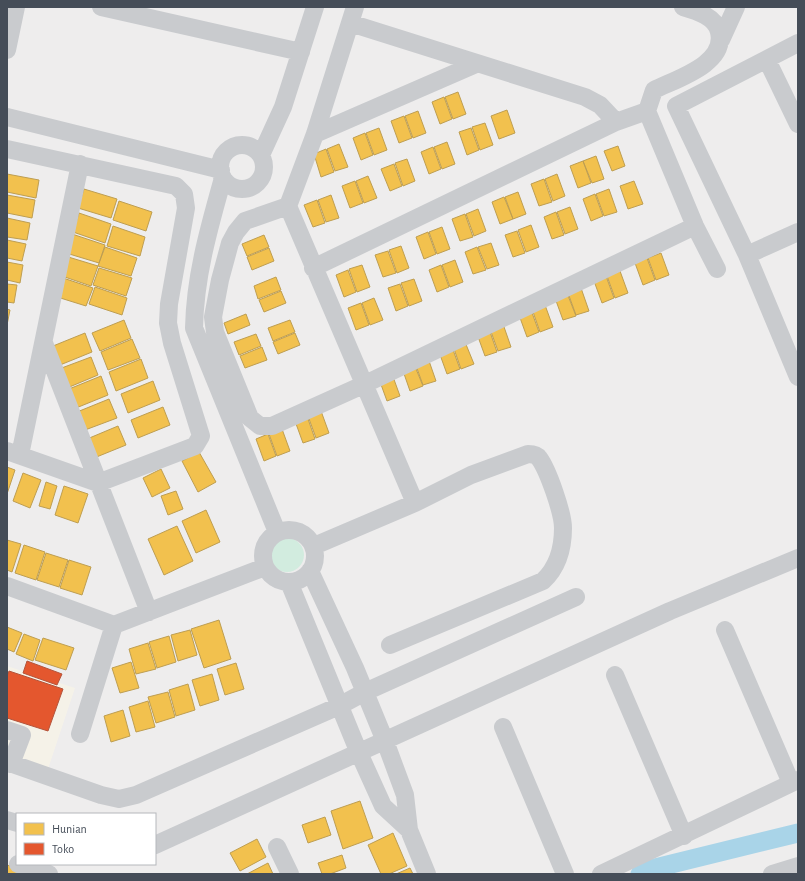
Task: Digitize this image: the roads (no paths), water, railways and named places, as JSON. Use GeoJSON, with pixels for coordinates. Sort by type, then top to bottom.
{"type":"FeatureCollection","features":[{"type":"Feature","properties":{"kind":"street"},"geometry":{"type":"LineString","coordinates":[[7,50],[16,7]]}},
{"type":"Feature","properties":{"kind":"street"},"geometry":{"type":"LineString","coordinates":[[102,7],[301,52]]}},
{"type":"Feature","properties":{"kind":"street"},"geometry":{"type":"LineString","coordinates":[[261,155],[283,108],[315,7]]}},
{"type":"Feature","properties":{"kind":"street"},"geometry":{"type":"LineString","coordinates":[[684,7],[696,11],[711,19],[718,28],[721,40]]}},
{"type":"Feature","properties":{"kind":"street"},"geometry":{"type":"LineString","coordinates":[[717,269],[695,226],[647,111],[654,90],[704,65],[714,56],[720,47],[721,40],[736,7]]}},
{"type":"Feature","properties":{"kind":"street"},"geometry":{"type":"LineString","coordinates":[[414,502],[313,268],[288,206],[315,134],[352,15],[476,64],[585,97],[600,105],[616,122]]}},
{"type":"Feature","properties":{"kind":"street"},"geometry":{"type":"LineString","coordinates":[[798,43],[676,106],[794,355],[798,377]]}},
{"type":"Feature","properties":{"kind":"street"},"geometry":{"type":"LineString","coordinates":[[767,60],[798,124]]}},
{"type":"Feature","properties":{"kind":"street"},"geometry":{"type":"LineString","coordinates":[[315,134],[476,64]]}},
{"type":"Feature","properties":{"kind":"street"},"geometry":{"type":"LineString","coordinates":[[313,268],[616,122],[647,111]]}},
{"type":"Feature","properties":{"kind":"street"},"geometry":{"type":"LineString","coordinates":[[7,117],[222,174],[229,184],[237,188],[254,186],[260,180],[264,172],[264,163],[261,155],[256,149],[248,145],[239,145],[231,148],[221,161],[222,174],[199,269],[194,305],[194,328],[276,532]]}},
{"type":"Feature","properties":{"kind":"street"},"geometry":{"type":"LineString","coordinates":[[7,149],[80,164],[176,186],[184,194],[186,208],[169,304],[168,323],[172,343],[202,436],[195,446],[98,483],[14,453],[44,342],[80,164]]}},
{"type":"Feature","properties":{"kind":"street"},"geometry":{"type":"LineString","coordinates":[[288,206],[245,221],[236,232],[230,244],[213,317],[215,332],[250,418],[260,426],[272,426],[363,385],[695,226]]}},
{"type":"Feature","properties":{"kind":"street"},"geometry":{"type":"LineString","coordinates":[[747,255],[798,232]]}},
{"type":"Feature","properties":{"kind":"street"},"geometry":{"type":"LineString","coordinates":[[44,342],[149,612]]}},
{"type":"Feature","properties":{"kind":"street"},"geometry":{"type":"LineString","coordinates":[[314,546],[471,475],[532,454],[540,459],[558,500],[563,528],[561,546],[552,573],[543,581],[390,645]]}},
{"type":"Feature","properties":{"kind":"street"},"geometry":{"type":"LineString","coordinates":[[289,529],[301,532],[314,546],[315,559],[310,571],[298,580],[289,582],[277,580],[268,572],[265,566],[262,555],[265,544],[276,532],[289,529]]}},
{"type":"Feature","properties":{"kind":"street"},"geometry":{"type":"LineString","coordinates":[[156,845],[670,611],[797,556]]}},
{"type":"Feature","properties":{"kind":"street"},"geometry":{"type":"LineString","coordinates":[[7,586],[114,625],[265,566]]}},
{"type":"Feature","properties":{"kind":"street"},"geometry":{"type":"LineString","coordinates":[[310,571],[365,692],[385,741],[405,795],[409,830],[427,874]]}},
{"type":"Feature","properties":{"kind":"street"},"geometry":{"type":"LineString","coordinates":[[289,582],[339,706],[383,806],[409,830]]}},
{"type":"Feature","properties":{"kind":"street"},"geometry":{"type":"LineString","coordinates":[[7,730],[22,735],[9,763],[101,795],[119,798],[136,795],[339,706],[365,692],[576,597]]}},
{"type":"Feature","properties":{"kind":"street"},"geometry":{"type":"LineString","coordinates":[[80,734],[114,625]]}},
{"type":"Feature","properties":{"kind":"street"},"geometry":{"type":"LineString","coordinates":[[601,874],[684,836],[795,782],[725,630]]}},
{"type":"Feature","properties":{"kind":"street"},"geometry":{"type":"LineString","coordinates":[[615,675],[684,836]]}},
{"type":"Feature","properties":{"kind":"street"},"geometry":{"type":"LineString","coordinates":[[504,727],[565,874]]}},
{"type":"Feature","properties":{"kind":"street"},"geometry":{"type":"LineString","coordinates":[[277,847],[290,874]]}},
{"type":"Feature","properties":{"kind":"street"},"geometry":{"type":"LineString","coordinates":[[21,865],[49,874]]}},
{"type":"Feature","properties":{"kind":"street"},"geometry":{"type":"LineString","coordinates":[[772,874],[798,866]]}},
{"type":"Feature","properties":{"kind":"waterway"},"geometry":{"type":"LineString","coordinates":[[640,874],[647,870],[798,833]]}}]}
